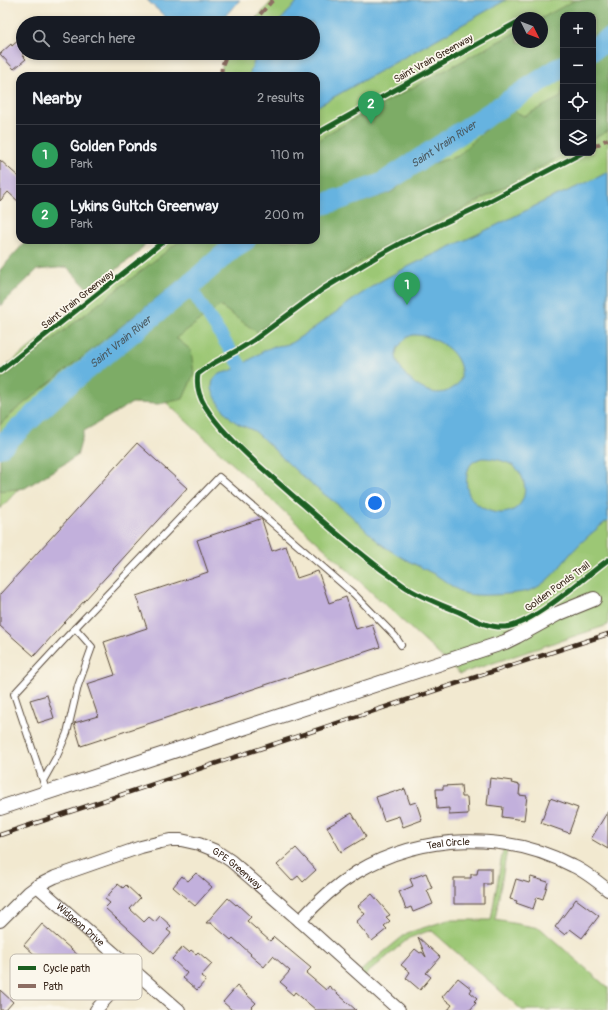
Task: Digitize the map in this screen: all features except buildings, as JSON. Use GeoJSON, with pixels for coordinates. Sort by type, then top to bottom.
{"type":"FeatureCollection","features":[{"type":"Feature","properties":{"kind":"street"},"geometry":{"type":"LineString","coordinates":[[0,808],[45,787],[505,642],[551,617],[594,599]]}},
{"type":"Feature","properties":{"kind":"street","name":"GPE Greenway"},"geometry":{"type":"LineString","coordinates":[[0,921],[29,892],[55,877],[141,847],[161,842],[181,840],[199,844],[207,846],[231,861],[399,1010]]}},
{"type":"Feature","properties":{"kind":"street","name":"Teal Circle"},"geometry":{"type":"LineString","coordinates":[[300,921],[315,904],[330,891],[359,871],[396,854],[418,847],[438,844],[483,841],[536,850],[573,865],[608,890]]}},
{"type":"Feature","properties":{"kind":"street","name":"Widgeon Drive"},"geometry":{"type":"LineString","coordinates":[[37,886],[115,954]]}},
{"type":"Feature","properties":{"kind":"street","name":"Widgeon Drive"},"geometry":{"type":"LineString","coordinates":[[142,978],[179,1010]]}},
{"type":"Feature","properties":{"kind":"street"},"geometry":{"type":"LineString","coordinates":[[96,1010],[105,1000]]}},
{"type":"Feature","properties":{"kind":"lane"},"geometry":{"type":"LineString","coordinates":[[45,787],[14,694],[219,477],[354,594],[402,645]]}},
{"type":"Feature","properties":{"kind":"lane"},"geometry":{"type":"LineString","coordinates":[[45,787],[67,733],[78,686],[92,647],[75,628]]}},
{"type":"Feature","properties":{"kind":"green space"},"geometry":{"type":"Polygon","coordinates":[[[273,0],[608,0],[608,625],[460,674],[131,370],[0,509],[0,371],[160,244],[320,244],[320,72],[221,72],[224,60],[320,60],[320,16],[258,16],[273,0]]]}},
{"type":"Feature","properties":{"kind":"green space"},"geometry":{"type":"Polygon","coordinates":[[[575,0],[608,0],[608,34],[596,42],[596,12],[560,12],[560,64],[381,177],[320,195],[320,139],[332,131],[512,34],[512,48],[548,48],[548,15],[575,0]]]}},
{"type":"Feature","properties":{"kind":"green space"},"geometry":{"type":"Polygon","coordinates":[[[608,49],[608,131],[596,137],[596,84],[596,56],[608,49]]]}},
{"type":"Feature","properties":{"kind":"green space"},"geometry":{"type":"Polygon","coordinates":[[[560,98],[560,156],[561,156],[471,205],[377,251],[312,293],[257,332],[220,306],[176,338],[191,350],[194,374],[183,399],[159,404],[132,403],[84,431],[77,456],[25,488],[0,491],[0,455],[84,379],[235,256],[253,244],[320,244],[320,215],[392,192],[421,167],[458,156],[508,108],[524,116],[560,98]]]}},
{"type":"Feature","properties":{"kind":"green space"},"geometry":{"type":"Polygon","coordinates":[[[23,244],[145,244],[138,253],[89,290],[67,267],[37,270],[0,306],[0,270],[23,244]]]}},
{"type":"Feature","properties":{"kind":"green space"},"geometry":{"type":"Polygon","coordinates":[[[176,244],[225,244],[12,413],[0,425],[0,380],[176,244]]]}},
{"type":"Feature","properties":{"kind":"green space"},"geometry":{"type":"Polygon","coordinates":[[[504,843],[508,844],[495,920],[540,928],[608,988],[608,1010],[522,1010],[431,930],[409,938],[363,977],[358,973],[407,933],[448,920],[491,920],[504,843]]]}},
{"type":"Feature","properties":{"kind":"water"},"geometry":{"type":"Polygon","coordinates":[[[147,0],[240,0],[225,16],[164,16],[147,0]]]}},
{"type":"Feature","properties":{"kind":"water"},"geometry":{"type":"Polygon","coordinates":[[[299,0],[506,0],[320,105],[320,72],[250,72],[255,60],[320,60],[320,16],[284,16],[299,0]]]}},
{"type":"Feature","properties":{"kind":"water"},"geometry":{"type":"Polygon","coordinates":[[[608,172],[608,520],[580,543],[540,586],[529,591],[521,592],[481,595],[467,594],[434,574],[399,556],[377,541],[354,518],[304,478],[256,432],[234,421],[226,413],[216,398],[212,389],[213,380],[215,377],[230,371],[272,347],[291,343],[386,278],[608,172]],[[413,335],[405,339],[396,352],[397,361],[404,373],[409,379],[430,392],[446,392],[455,387],[460,380],[461,373],[460,365],[451,351],[444,345],[429,337],[413,335]],[[482,458],[472,463],[468,470],[467,487],[472,499],[480,506],[497,513],[508,512],[515,509],[520,504],[525,490],[522,476],[512,465],[494,459],[482,458]]]}},
{"type":"Feature","properties":{"kind":"waterway","name":"Saint Vrain River"},"geometry":{"type":"LineString","coordinates":[[595,48],[608,40]]}},
{"type":"Feature","properties":{"kind":"waterway","name":"Saint Vrain River"},"geometry":{"type":"LineString","coordinates":[[320,205],[382,184],[560,68]]}},
{"type":"Feature","properties":{"kind":"waterway","name":"Saint Vrain River"},"geometry":{"type":"LineString","coordinates":[[0,447],[62,389],[238,244]]}},
{"type":"Feature","properties":{"kind":"waterway"},"geometry":{"type":"LineString","coordinates":[[189,286],[240,365]]}},
{"type":"Feature","properties":{"kind":"railway"},"geometry":{"type":"LineString","coordinates":[[0,835],[608,634]]}},
{"type":"Feature","properties":{"kind":"marked path"},"geometry":{"type":"LineString","coordinates":[[258,16],[273,0]]}},
{"type":"Feature","properties":{"kind":"marked path"},"geometry":{"type":"LineString","coordinates":[[221,72],[224,60]]}},
{"type":"Feature","properties":{"kind":"marked path"},"geometry":{"type":"LineString","coordinates":[[596,145],[608,139]]}},
{"type":"Feature","properties":{"kind":"cycle path","name":"Saint Vrain Greenway"},"geometry":{"type":"LineString","coordinates":[[320,132],[512,25]]}},
{"type":"Feature","properties":{"kind":"cycle path","name":"Golden Ponds Trail"},"geometry":{"type":"LineString","coordinates":[[576,156],[480,206],[381,254],[323,289],[254,340],[212,364],[198,374],[197,382],[201,398],[205,406],[228,436],[286,490],[353,547],[407,588],[475,620],[487,625],[505,627],[530,618],[558,599],[608,560]]}},
{"type":"Feature","properties":{"kind":"cycle path","name":"Saint Vrain Greenway"},"geometry":{"type":"LineString","coordinates":[[0,371],[160,244]]}},
{"type":"Feature","properties":{"kind":"place","name":"Lykins Gultch Greenway"},"geometry":{"type":"Point","coordinates":[371,124]}},
{"type":"Feature","properties":{"kind":"place","name":"Golden Ponds"},"geometry":{"type":"Point","coordinates":[407,305]}}]}
